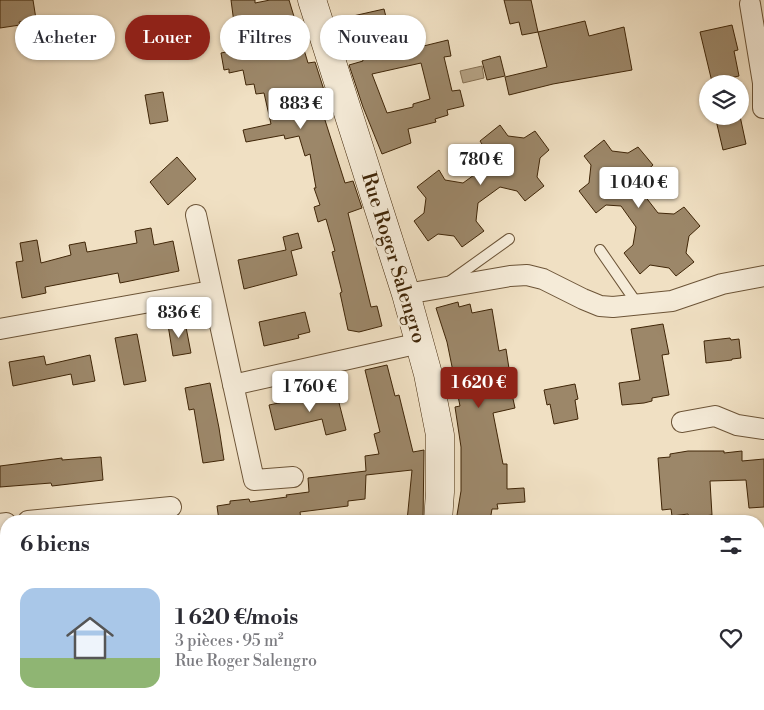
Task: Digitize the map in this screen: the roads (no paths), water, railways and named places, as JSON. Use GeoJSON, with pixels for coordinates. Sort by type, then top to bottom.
{"type":"FeatureCollection","features":[{"type":"Feature","properties":{"kind":"street","name":"Rue Roger Salengro"},"geometry":{"type":"LineString","coordinates":[[312,0],[420,343],[436,409],[440,435],[438,515]]}},
{"type":"Feature","properties":{"kind":"street"},"geometry":{"type":"LineString","coordinates":[[750,4],[763,83],[762,108]]}},
{"type":"Feature","properties":{"kind":"street"},"geometry":{"type":"LineString","coordinates":[[196,215],[211,291],[254,480],[293,477]]}},
{"type":"Feature","properties":{"kind":"street"},"geometry":{"type":"LineString","coordinates":[[406,294],[510,276],[527,275],[543,279],[600,306],[639,306],[672,301],[722,284],[764,276]]}},
{"type":"Feature","properties":{"kind":"street"},"geometry":{"type":"LineString","coordinates":[[0,329],[211,291]]}},
{"type":"Feature","properties":{"kind":"street"},"geometry":{"type":"LineString","coordinates":[[233,385],[420,343]]}},
{"type":"Feature","properties":{"kind":"street"},"geometry":{"type":"LineString","coordinates":[[682,422],[715,416],[737,425],[764,429]]}},
{"type":"Feature","properties":{"kind":"street"},"geometry":{"type":"LineString","coordinates":[[85,515],[171,506]]}},
{"type":"Feature","properties":{"kind":"lane"},"geometry":{"type":"LineString","coordinates":[[442,287],[510,239]]}},
{"type":"Feature","properties":{"kind":"lane"},"geometry":{"type":"LineString","coordinates":[[600,250],[639,306]]}}]}
